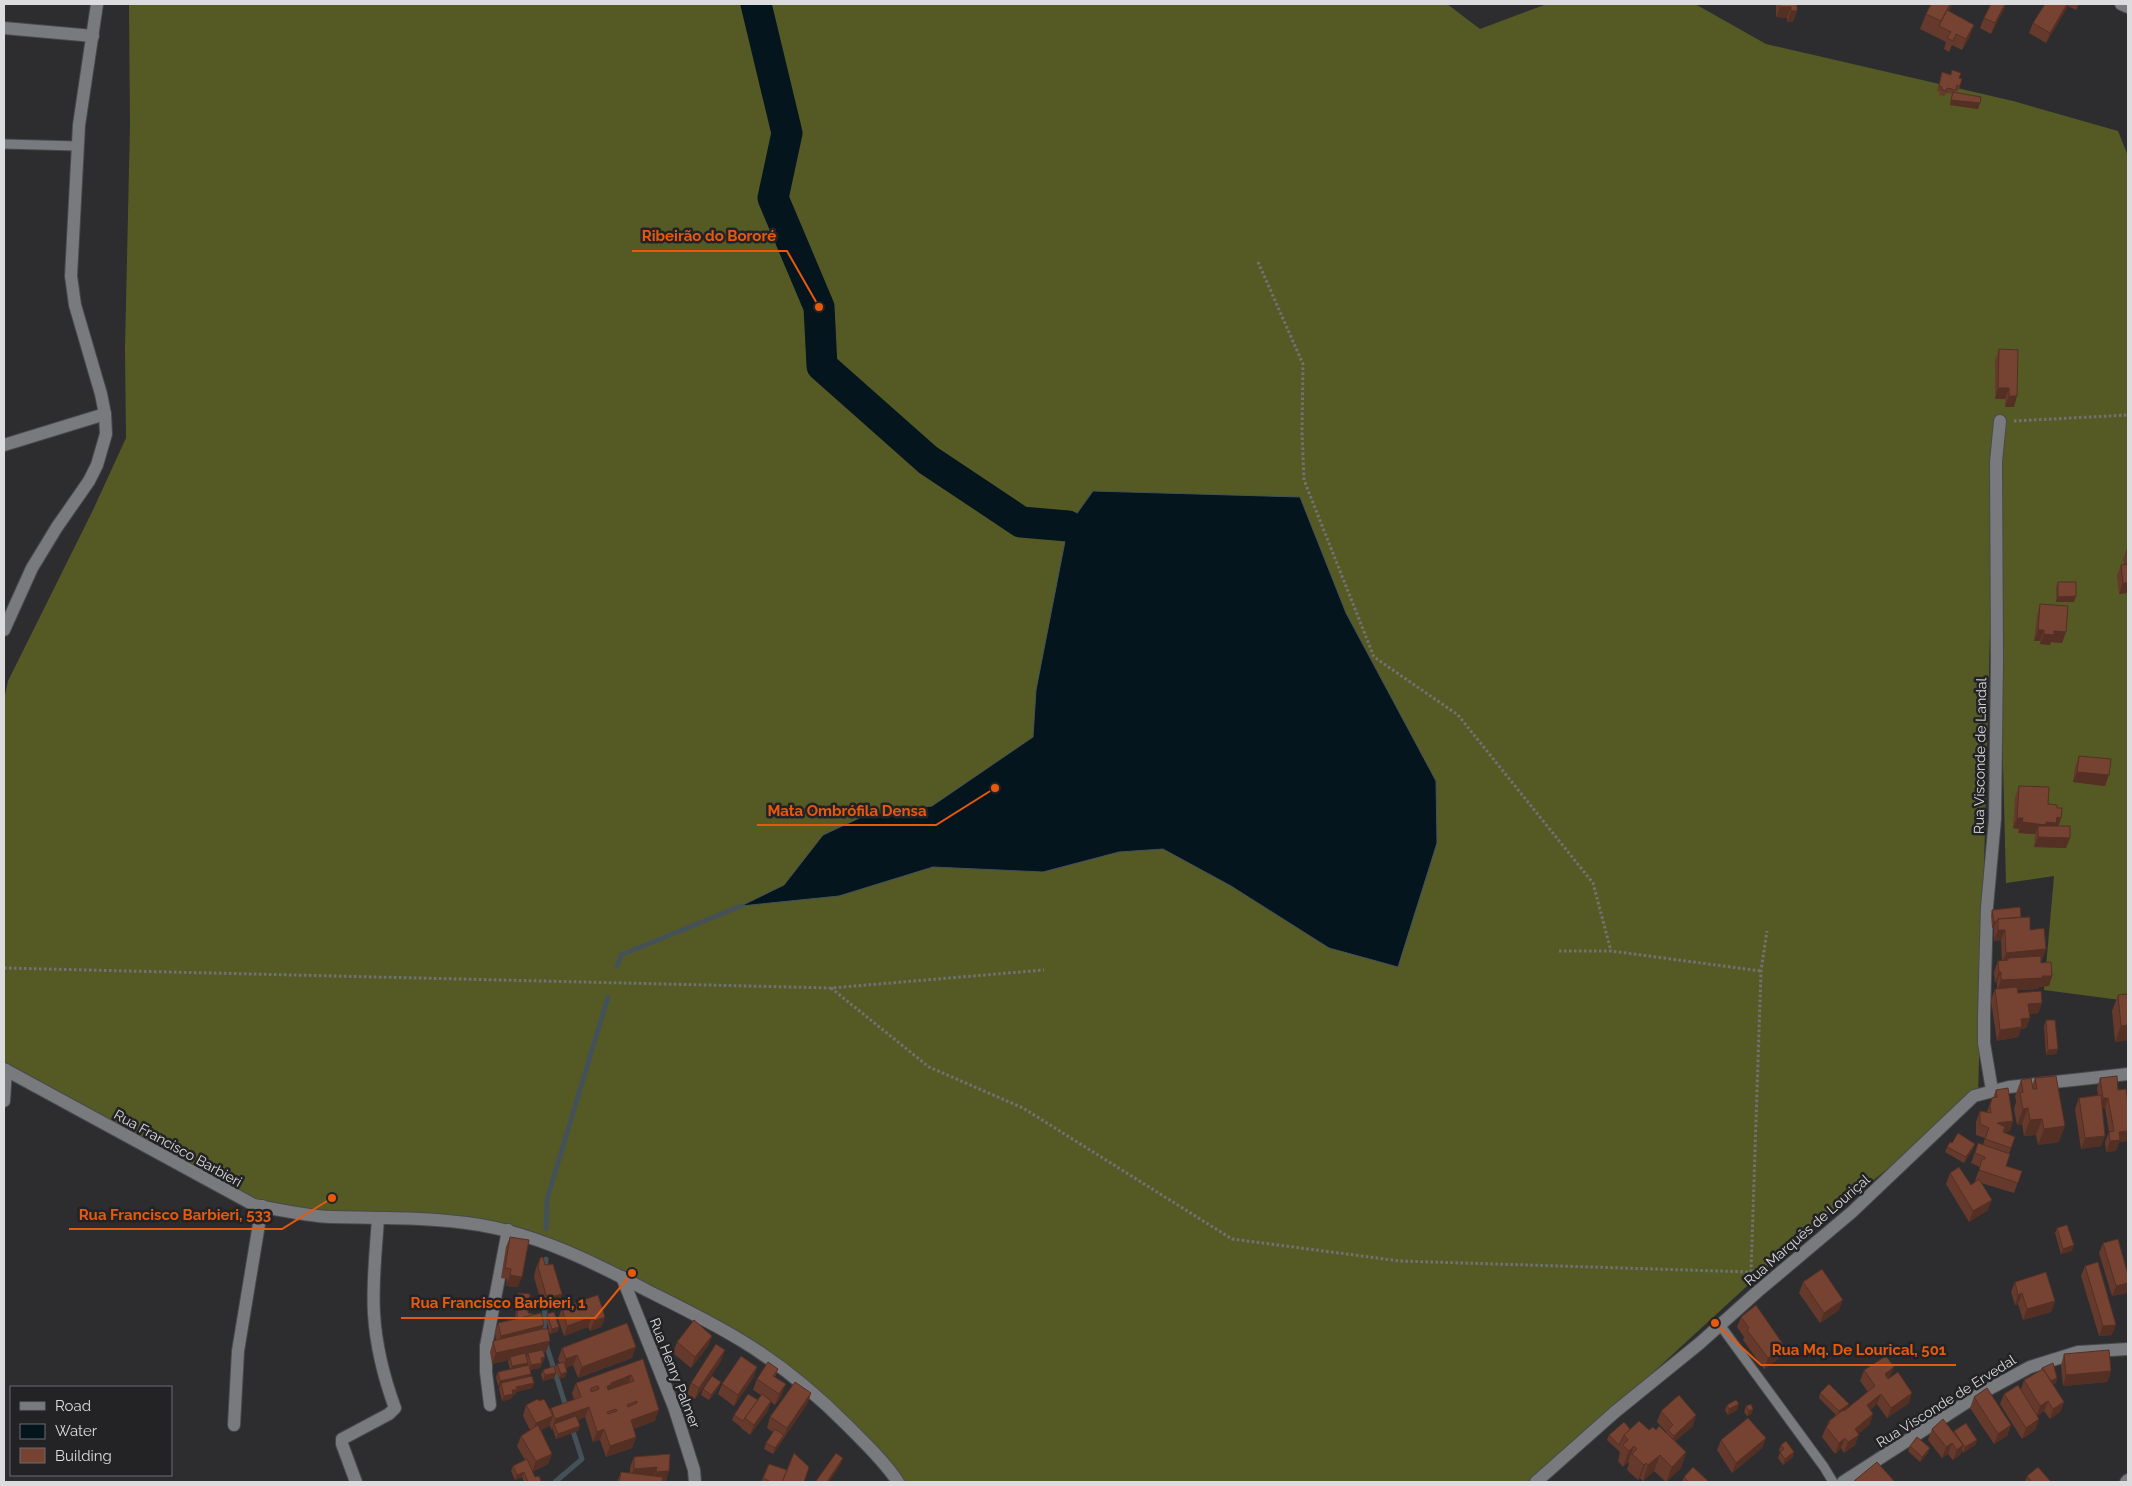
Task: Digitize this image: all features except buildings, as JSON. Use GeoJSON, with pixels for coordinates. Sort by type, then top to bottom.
{"type":"FeatureCollection","features":[{"type":"Feature","properties":{"kind":"street"},"geometry":{"type":"LineString","coordinates":[[4,630],[32,568],[57,527],[83,491],[97,465],[106,434],[105,414],[72,292],[77,146],[97,4]]}},
{"type":"Feature","properties":{"kind":"street"},"geometry":{"type":"LineString","coordinates":[[2121,4],[2128,7]]}},
{"type":"Feature","properties":{"kind":"street"},"geometry":{"type":"LineString","coordinates":[[4,28],[93,36]]}},
{"type":"Feature","properties":{"kind":"street"},"geometry":{"type":"LineString","coordinates":[[4,446],[105,414]]}},
{"type":"Feature","properties":{"kind":"street","name":"Rua Visconde de Landal"},"geometry":{"type":"LineString","coordinates":[[1992,1090],[1984,1043],[1984,1016],[1988,907],[1995,820],[1997,659],[1996,462],[2000,421]]}},
{"type":"Feature","properties":{"kind":"street"},"geometry":{"type":"LineString","coordinates":[[4,1101],[5,1069]]}},
{"type":"Feature","properties":{"kind":"street","name":"Rua Francisco Barbieri"},"geometry":{"type":"LineString","coordinates":[[5,1069],[242,1200],[285,1212],[326,1216],[467,1223],[508,1230],[576,1255],[683,1307],[743,1341],[797,1381],[838,1416],[867,1445],[891,1479]]}},
{"type":"Feature","properties":{"kind":"street","name":"Rua Marquês de Louriçal"},"geometry":{"type":"LineString","coordinates":[[1536,1482],[1615,1412],[1664,1374],[1874,1192],[1974,1096],[1992,1090],[2128,1074]]}},
{"type":"Feature","properties":{"kind":"street"},"geometry":{"type":"LineString","coordinates":[[234,1425],[238,1351],[262,1206]]}},
{"type":"Feature","properties":{"kind":"street"},"geometry":{"type":"LineString","coordinates":[[356,1482],[342,1444],[342,1439],[389,1414],[395,1408],[386,1382],[374,1314],[378,1218]]}},
{"type":"Feature","properties":{"kind":"street"},"geometry":{"type":"LineString","coordinates":[[490,1405],[486,1372],[486,1346],[508,1230]]}},
{"type":"Feature","properties":{"kind":"street","name":"Rua Henry Palmer"},"geometry":{"type":"LineString","coordinates":[[622,1277],[674,1407],[694,1470],[695,1482]]}},
{"type":"Feature","properties":{"kind":"street","name":"Rua Visconde de Ervedal"},"geometry":{"type":"LineString","coordinates":[[1843,1482],[1978,1395],[2030,1367],[2078,1352],[2128,1349]]}},
{"type":"Feature","properties":{"kind":"lane"},"geometry":{"type":"LineString","coordinates":[[4,144],[77,146]]}},
{"type":"Feature","properties":{"kind":"lane"},"geometry":{"type":"LineString","coordinates":[[1720,1325],[1833,1482]]}},
{"type":"Feature","properties":{"kind":"path"},"geometry":{"type":"LineString","coordinates":[[1258,262],[1303,364],[1302,432],[1304,480],[1374,657],[1458,715],[1569,852],[1593,883],[1611,951]]}},
{"type":"Feature","properties":{"kind":"path"},"geometry":{"type":"LineString","coordinates":[[2000,421],[2128,415]]}},
{"type":"Feature","properties":{"kind":"path"},"geometry":{"type":"LineString","coordinates":[[1757,1292],[1751,1272],[1761,971],[1767,931]]}},
{"type":"Feature","properties":{"kind":"path"},"geometry":{"type":"LineString","coordinates":[[1559,951],[1611,951],[1761,971]]}},
{"type":"Feature","properties":{"kind":"path"},"geometry":{"type":"LineString","coordinates":[[4,968],[831,988],[1044,970]]}},
{"type":"Feature","properties":{"kind":"path"},"geometry":{"type":"LineString","coordinates":[[831,988],[929,1067],[1023,1108],[1232,1238],[1400,1261],[1751,1272]]}},
{"type":"Feature","properties":{"kind":"green space"},"geometry":{"type":"Polygon","coordinates":[[[129,4],[1447,4],[1480,29],[1547,4],[1695,4],[1766,44],[2013,101],[2118,131],[2128,156],[2128,1001],[2044,990],[2054,876],[2006,883],[1995,440],[1978,1098],[1797,1240],[1534,1482],[895,1482],[830,1408],[680,1307],[498,1228],[251,1203],[4,1072],[4,700],[8,681],[93,510],[126,438],[125,349],[130,125],[129,4]]]}},
{"type":"Feature","properties":{"kind":"water"},"geometry":{"type":"Polygon","coordinates":[[[1093,491],[1300,497],[1346,613],[1436,781],[1437,843],[1398,967],[1329,948],[1231,886],[1163,849],[1119,852],[1043,872],[933,867],[839,896],[741,906],[784,885],[823,835],[866,815],[932,806],[1033,737],[1036,690],[1068,526],[1093,491]]]}},
{"type":"Feature","properties":{"kind":"waterway"},"geometry":{"type":"LineString","coordinates":[[756,4],[787,133],[773,198],[819,307],[822,366],[928,460],[1021,522],[1068,526]]}},
{"type":"Feature","properties":{"kind":"waterway"},"geometry":{"type":"LineString","coordinates":[[617,966],[621,955],[741,906]]}},
{"type":"Feature","properties":{"kind":"waterway"},"geometry":{"type":"LineString","coordinates":[[546,1229],[547,1199],[608,997]]}},
{"type":"Feature","properties":{"kind":"waterway"},"geometry":{"type":"LineString","coordinates":[[545,1271],[546,1259]]}},
{"type":"Feature","properties":{"kind":"waterway"},"geometry":{"type":"LineString","coordinates":[[544,1336],[545,1302]]}},
{"type":"Feature","properties":{"kind":"waterway"},"geometry":{"type":"LineString","coordinates":[[546,1344],[566,1407]]}},
{"type":"Feature","properties":{"kind":"waterway"},"geometry":{"type":"LineString","coordinates":[[555,1482],[582,1459],[572,1428]]}},
{"type":"Feature","properties":{"kind":"place","name":"Ribeirão do Bororé"},"geometry":{"type":"Point","coordinates":[819,307]}},
{"type":"Feature","properties":{"kind":"place","name":"Mata Ombrófila Densa"},"geometry":{"type":"Point","coordinates":[995,788]}},
{"type":"Feature","properties":{"kind":"place","name":"Rua Francisco Barbieri, 533"},"geometry":{"type":"Point","coordinates":[332,1198]}},
{"type":"Feature","properties":{"kind":"place","name":"Rua Francisco Barbieri, 1"},"geometry":{"type":"Point","coordinates":[632,1273]}},
{"type":"Feature","properties":{"kind":"place","name":"Rua Mq. De Lourical, 501"},"geometry":{"type":"Point","coordinates":[1715,1323]}}]}
